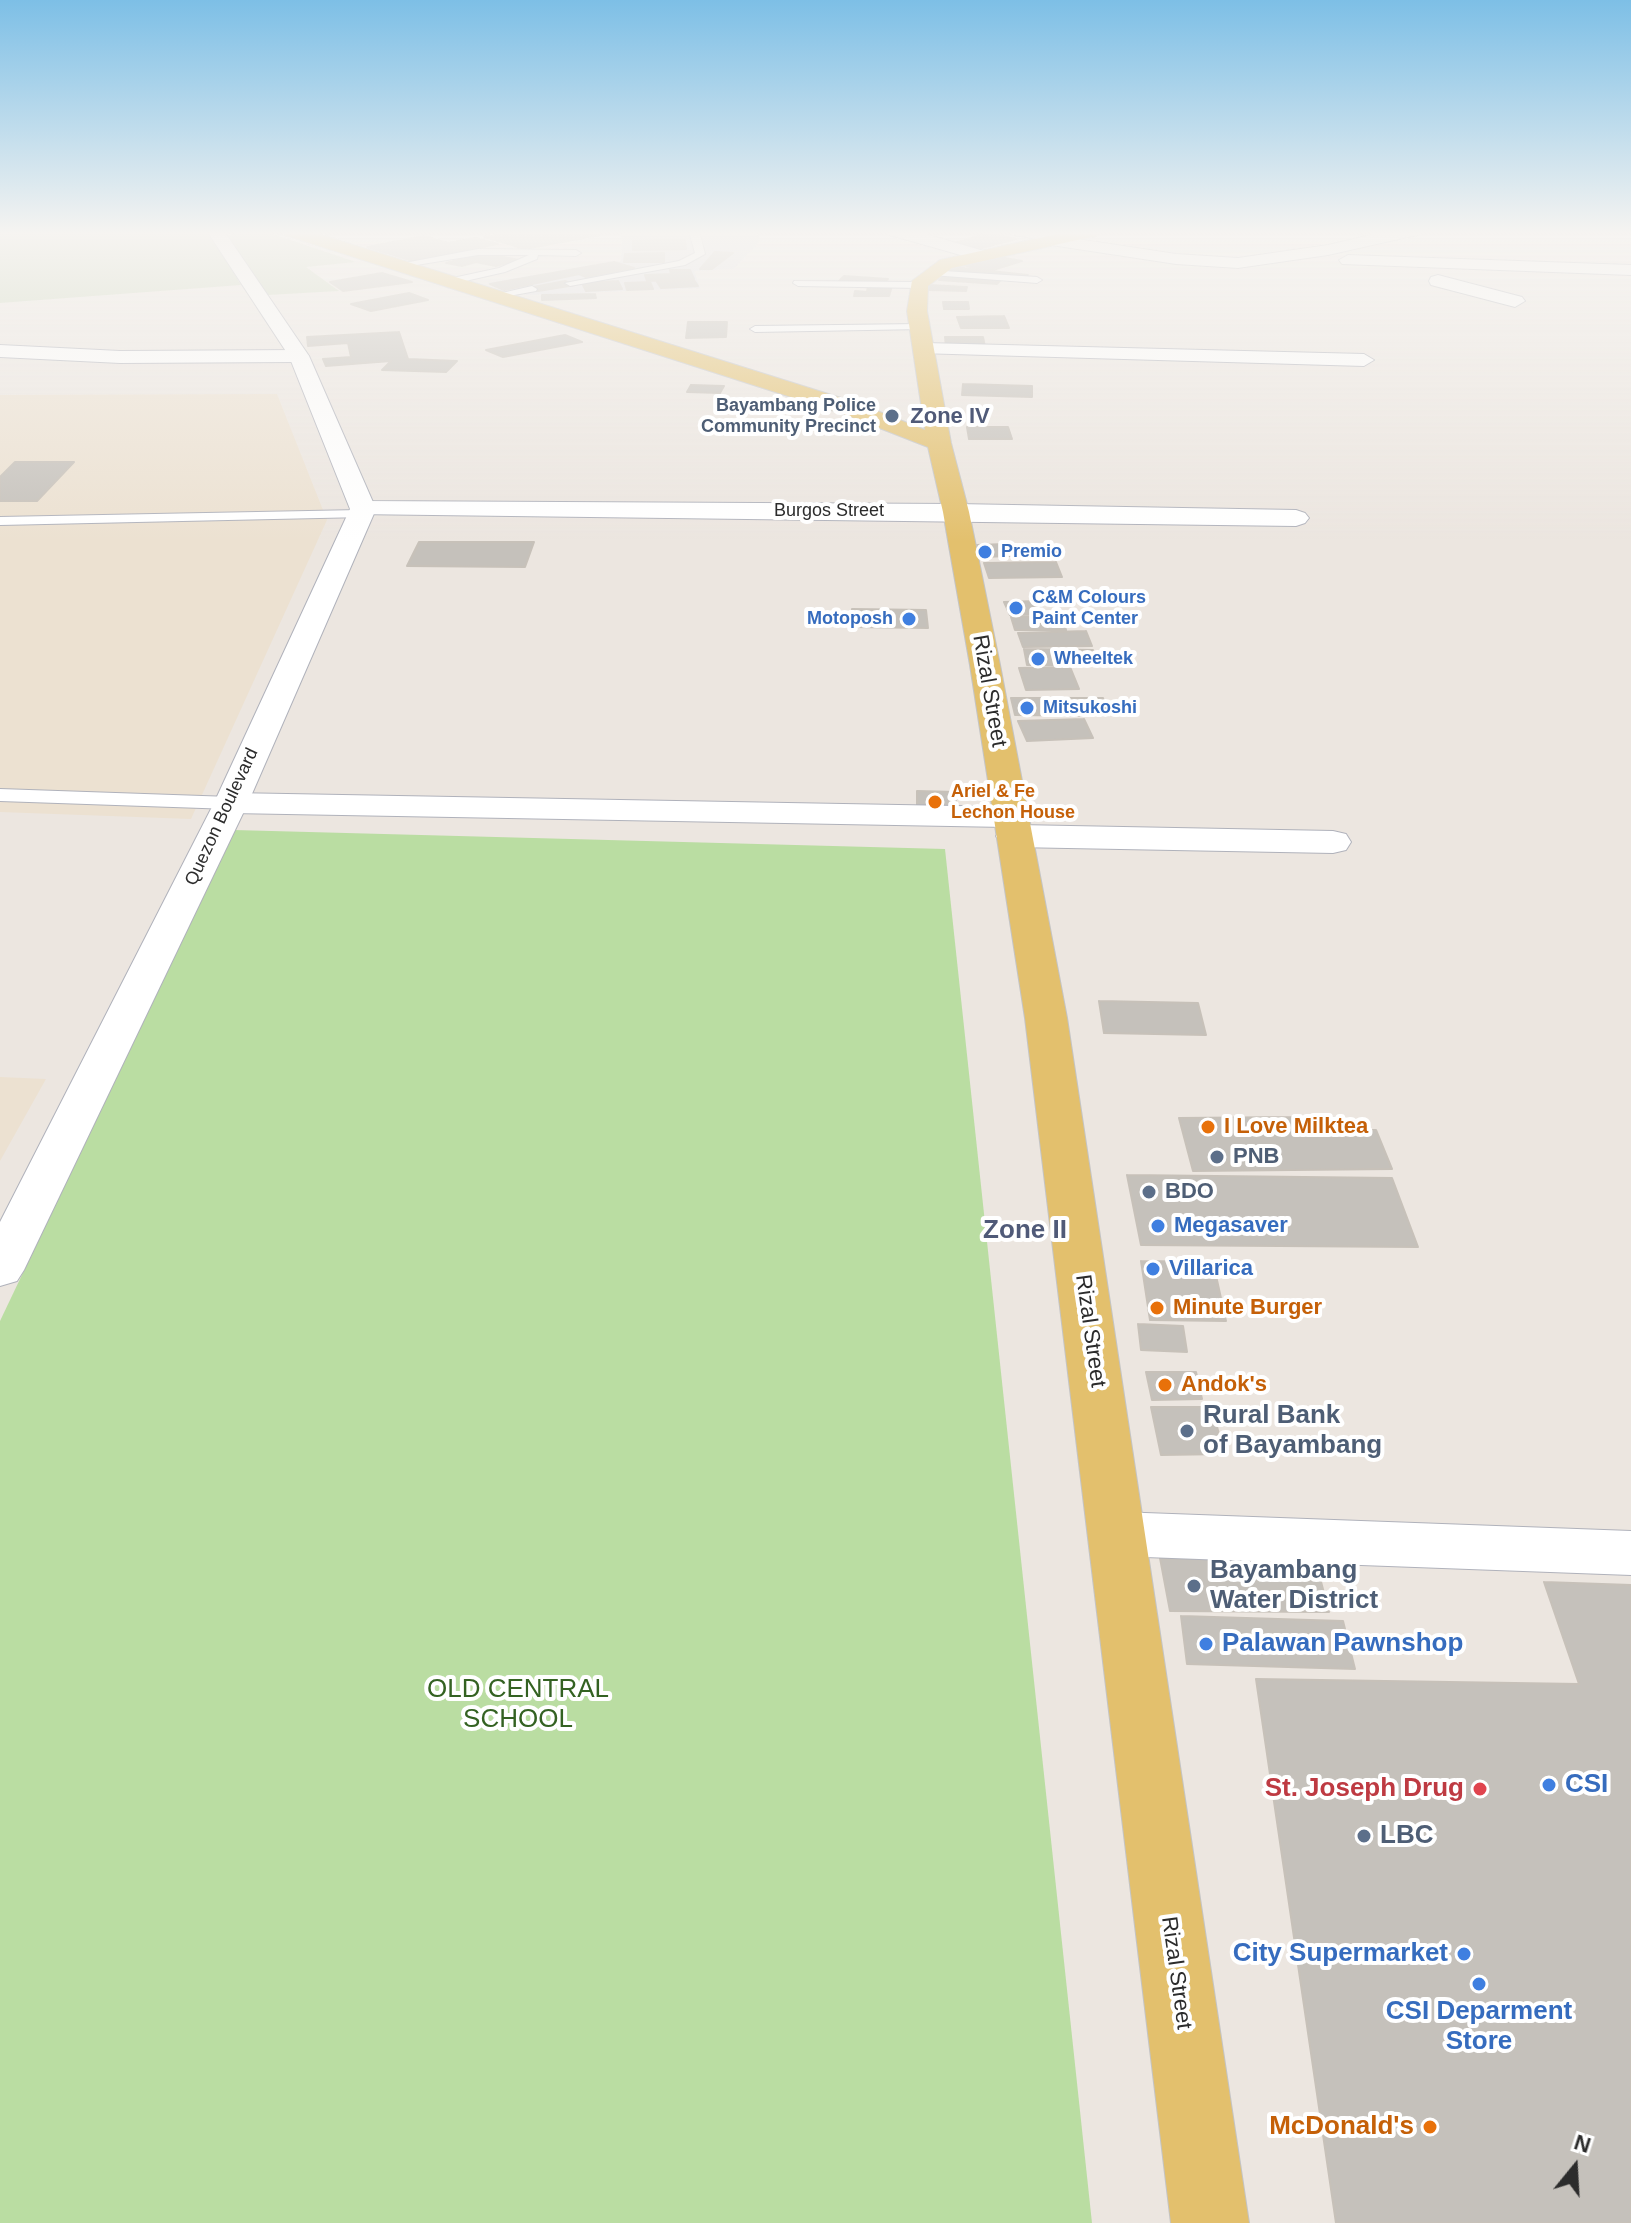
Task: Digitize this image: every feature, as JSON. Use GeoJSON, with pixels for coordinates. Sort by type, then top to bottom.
{"type":"FeatureCollection","features":[{"type":"Feature","properties":{"kind":"main road"},"geometry":{"type":"LineString","coordinates":[[621,335],[849,408],[935,421]]}},
{"type":"Feature","properties":{"kind":"main road","name":"Rizal Street"},"geometry":{"type":"LineString","coordinates":[[922,335],[935,421],[956,512],[1046,1018],[1210,2223]]}},
{"type":"Feature","properties":{"kind":"main road"},"geometry":{"type":"LineString","coordinates":[[849,408],[897,402],[935,421]]}},
{"type":"Feature","properties":{"kind":"street"},"geometry":{"type":"LineString","coordinates":[[285,335],[299,356],[362,512]]}},
{"type":"Feature","properties":{"kind":"street"},"geometry":{"type":"LineString","coordinates":[[925,349],[1364,360]]}},
{"type":"Feature","properties":{"kind":"street"},"geometry":{"type":"LineString","coordinates":[[0,354],[299,356]]}},
{"type":"Feature","properties":{"kind":"street","name":"Burgos Street"},"geometry":{"type":"LineString","coordinates":[[362,512],[956,512],[1296,518]]}},
{"type":"Feature","properties":{"kind":"street","name":"Quezon Boulevard"},"geometry":{"type":"LineString","coordinates":[[0,1270],[231,803],[362,512]]}},
{"type":"Feature","properties":{"kind":"street"},"geometry":{"type":"LineString","coordinates":[[231,803],[1012,827],[1333,842]]}},
{"type":"Feature","properties":{"kind":"street"},"geometry":{"type":"LineString","coordinates":[[1118,1534],[1631,1553]]}},
{"type":"Feature","properties":{"kind":"lane"},"geometry":{"type":"LineString","coordinates":[[0,521],[362,512]]}},
{"type":"Feature","properties":{"kind":"lane"},"geometry":{"type":"LineString","coordinates":[[0,795],[231,803]]}},
{"type":"Feature","properties":{"kind":"shaded area"},"geometry":{"type":"Polygon","coordinates":[[[277,394],[327,520],[191,819],[0,812],[0,395],[277,394]]]}},
{"type":"Feature","properties":{"kind":"shaded area"},"geometry":{"type":"Polygon","coordinates":[[[0,1077],[46,1079],[0,1161],[0,1077]]]}},
{"type":"Feature","properties":{"kind":"green space","name":"OLD CENTRAL SCHOOL"},"geometry":{"type":"Polygon","coordinates":[[[234,830],[945,849],[1092,2223],[0,2223],[0,1321],[234,830]]]}},
{"type":"Feature","properties":{"kind":"building"},"geometry":{"type":"Polygon","coordinates":[[[400,335],[408,359],[457,361],[446,372],[382,370],[391,361],[326,366],[323,359],[351,357],[348,343],[308,346],[307,337],[400,335]]]}},
{"type":"Feature","properties":{"kind":"building"},"geometry":{"type":"Polygon","coordinates":[[[565,335],[582,342],[503,357],[486,350],[565,335]]]}},
{"type":"Feature","properties":{"kind":"building"},"geometry":{"type":"Polygon","coordinates":[[[686,335],[726,335],[726,337],[686,338],[686,335]]]}},
{"type":"Feature","properties":{"kind":"building"},"geometry":{"type":"Polygon","coordinates":[[[945,337],[983,337],[985,347],[946,347],[945,337]]]}},
{"type":"Feature","properties":{"kind":"building"},"geometry":{"type":"Polygon","coordinates":[[[963,384],[1032,386],[1032,397],[962,395],[963,384]]]}},
{"type":"Feature","properties":{"kind":"building"},"geometry":{"type":"Polygon","coordinates":[[[691,385],[724,386],[720,393],[687,392],[691,385]]]}},
{"type":"Feature","properties":{"kind":"building"},"geometry":{"type":"Polygon","coordinates":[[[967,427],[1008,427],[1012,439],[969,439],[967,427]]]}},
{"type":"Feature","properties":{"kind":"building"},"geometry":{"type":"Polygon","coordinates":[[[15,462],[74,462],[37,501],[0,501],[0,477],[15,462]]]}},
{"type":"Feature","properties":{"kind":"building"},"geometry":{"type":"Polygon","coordinates":[[[419,542],[534,542],[525,567],[407,566],[419,542]]]}},
{"type":"Feature","properties":{"kind":"building"},"geometry":{"type":"Polygon","coordinates":[[[1006,544],[1011,556],[981,557],[977,545],[1006,544]]]}},
{"type":"Feature","properties":{"kind":"building"},"geometry":{"type":"Polygon","coordinates":[[[1056,562],[1062,577],[989,578],[984,563],[1056,562]]]}},
{"type":"Feature","properties":{"kind":"building"},"geometry":{"type":"Polygon","coordinates":[[[1038,601],[1043,614],[1010,615],[1004,602],[1038,601]]]}},
{"type":"Feature","properties":{"kind":"building"},"geometry":{"type":"Polygon","coordinates":[[[852,609],[926,610],[928,628],[852,627],[852,609]]]}},
{"type":"Feature","properties":{"kind":"building"},"geometry":{"type":"Polygon","coordinates":[[[1062,616],[1066,630],[1015,630],[1011,617],[1062,616]]]}},
{"type":"Feature","properties":{"kind":"building"},"geometry":{"type":"Polygon","coordinates":[[[1086,631],[1092,646],[1023,647],[1018,633],[1086,631]]]}},
{"type":"Feature","properties":{"kind":"building"},"geometry":{"type":"Polygon","coordinates":[[[1024,649],[1093,650],[1097,665],[1027,665],[1024,649]]]}},
{"type":"Feature","properties":{"kind":"building"},"geometry":{"type":"Polygon","coordinates":[[[1070,667],[1079,689],[1026,690],[1019,668],[1070,667]]]}},
{"type":"Feature","properties":{"kind":"building"},"geometry":{"type":"Polygon","coordinates":[[[1011,698],[1103,698],[1108,716],[1015,715],[1011,698]]]}},
{"type":"Feature","properties":{"kind":"building"},"geometry":{"type":"Polygon","coordinates":[[[1084,719],[1093,738],[1027,741],[1018,721],[1084,719]]]}},
{"type":"Feature","properties":{"kind":"building"},"geometry":{"type":"Polygon","coordinates":[[[917,791],[956,792],[956,813],[917,812],[917,791]]]}},
{"type":"Feature","properties":{"kind":"building"},"geometry":{"type":"Polygon","coordinates":[[[1099,1001],[1198,1003],[1206,1035],[1104,1033],[1099,1001]]]}},
{"type":"Feature","properties":{"kind":"building"},"geometry":{"type":"Polygon","coordinates":[[[1299,1117],[1303,1130],[1376,1130],[1392,1169],[1193,1171],[1179,1118],[1299,1117]]]}},
{"type":"Feature","properties":{"kind":"building"},"geometry":{"type":"Polygon","coordinates":[[[1127,1175],[1392,1178],[1418,1247],[1141,1245],[1127,1175]]]}},
{"type":"Feature","properties":{"kind":"building"},"geometry":{"type":"Polygon","coordinates":[[[1141,1261],[1213,1262],[1226,1321],[1150,1320],[1141,1261]]]}},
{"type":"Feature","properties":{"kind":"building"},"geometry":{"type":"Polygon","coordinates":[[[1138,1324],[1183,1326],[1187,1352],[1141,1350],[1138,1324]]]}},
{"type":"Feature","properties":{"kind":"building"},"geometry":{"type":"Polygon","coordinates":[[[1146,1372],[1196,1372],[1202,1399],[1152,1400],[1146,1372]]]}},
{"type":"Feature","properties":{"kind":"building","name":"Rural Bank of Bayambang"},"geometry":{"type":"Polygon","coordinates":[[[1151,1407],[1212,1407],[1224,1454],[1161,1455],[1151,1407]]]}},
{"type":"Feature","properties":{"kind":"building"},"geometry":{"type":"Polygon","coordinates":[[[1160,1558],[1315,1559],[1329,1612],[1170,1611],[1160,1558]]]}},
{"type":"Feature","properties":{"kind":"building","name":"City Supermarket"},"geometry":{"type":"Polygon","coordinates":[[[1544,1582],[1631,1585],[1631,2223],[1336,2223],[1256,1679],[1579,1684],[1544,1582]]]}},
{"type":"Feature","properties":{"kind":"building"},"geometry":{"type":"Polygon","coordinates":[[[1181,1616],[1343,1621],[1355,1669],[1187,1664],[1181,1616]]]}},
{"type":"Feature","properties":{"kind":"place","name":"Bayambang Police Community Precinct"},"geometry":{"type":"Point","coordinates":[892,416]}},
{"type":"Feature","properties":{"kind":"place","name":"Premio"},"geometry":{"type":"Point","coordinates":[985,552]}},
{"type":"Feature","properties":{"kind":"place","name":"C&M Colours Paint Center"},"geometry":{"type":"Point","coordinates":[1016,608]}},
{"type":"Feature","properties":{"kind":"place","name":"Motoposh"},"geometry":{"type":"Point","coordinates":[909,619]}},
{"type":"Feature","properties":{"kind":"place","name":"Wheeltek"},"geometry":{"type":"Point","coordinates":[1038,659]}},
{"type":"Feature","properties":{"kind":"place","name":"Mitsukoshi"},"geometry":{"type":"Point","coordinates":[1027,708]}},
{"type":"Feature","properties":{"kind":"place","name":"Ariel & Fe Lechon House"},"geometry":{"type":"Point","coordinates":[935,802]}},
{"type":"Feature","properties":{"kind":"place","name":"I Love Milktea"},"geometry":{"type":"Point","coordinates":[1208,1127]}},
{"type":"Feature","properties":{"kind":"place","name":"PNB"},"geometry":{"type":"Point","coordinates":[1217,1157]}},
{"type":"Feature","properties":{"kind":"place","name":"BDO"},"geometry":{"type":"Point","coordinates":[1149,1192]}},
{"type":"Feature","properties":{"kind":"place","name":"Megasaver"},"geometry":{"type":"Point","coordinates":[1158,1226]}},
{"type":"Feature","properties":{"kind":"place","name":"Villarica"},"geometry":{"type":"Point","coordinates":[1153,1269]}},
{"type":"Feature","properties":{"kind":"place","name":"Minute Burger"},"geometry":{"type":"Point","coordinates":[1157,1308]}},
{"type":"Feature","properties":{"kind":"place","name":"Andok's"},"geometry":{"type":"Point","coordinates":[1165,1385]}},
{"type":"Feature","properties":{"kind":"place","name":"Rural Bank of Bayambang"},"geometry":{"type":"Point","coordinates":[1187,1431]}},
{"type":"Feature","properties":{"kind":"place","name":"Bayambang Water District"},"geometry":{"type":"Point","coordinates":[1194,1586]}},
{"type":"Feature","properties":{"kind":"place","name":"Palawan Pawnshop"},"geometry":{"type":"Point","coordinates":[1206,1644]}},
{"type":"Feature","properties":{"kind":"place","name":"CSI"},"geometry":{"type":"Point","coordinates":[1549,1785]}},
{"type":"Feature","properties":{"kind":"place","name":"St. Joseph Drug"},"geometry":{"type":"Point","coordinates":[1480,1789]}},
{"type":"Feature","properties":{"kind":"place","name":"LBC"},"geometry":{"type":"Point","coordinates":[1364,1836]}},
{"type":"Feature","properties":{"kind":"place","name":"City Supermarket"},"geometry":{"type":"Point","coordinates":[1464,1954]}},
{"type":"Feature","properties":{"kind":"place","name":"CSI Deparment Store"},"geometry":{"type":"Point","coordinates":[1479,1984]}},
{"type":"Feature","properties":{"kind":"place","name":"McDonald's"},"geometry":{"type":"Point","coordinates":[1430,2127]}},
{"type":"Feature","properties":{"kind":"district","name":"Zone IV"},"geometry":{"type":"Point","coordinates":[950,417]}},
{"type":"Feature","properties":{"kind":"district","name":"Zone II"},"geometry":{"type":"Point","coordinates":[1025,1231]}}]}
